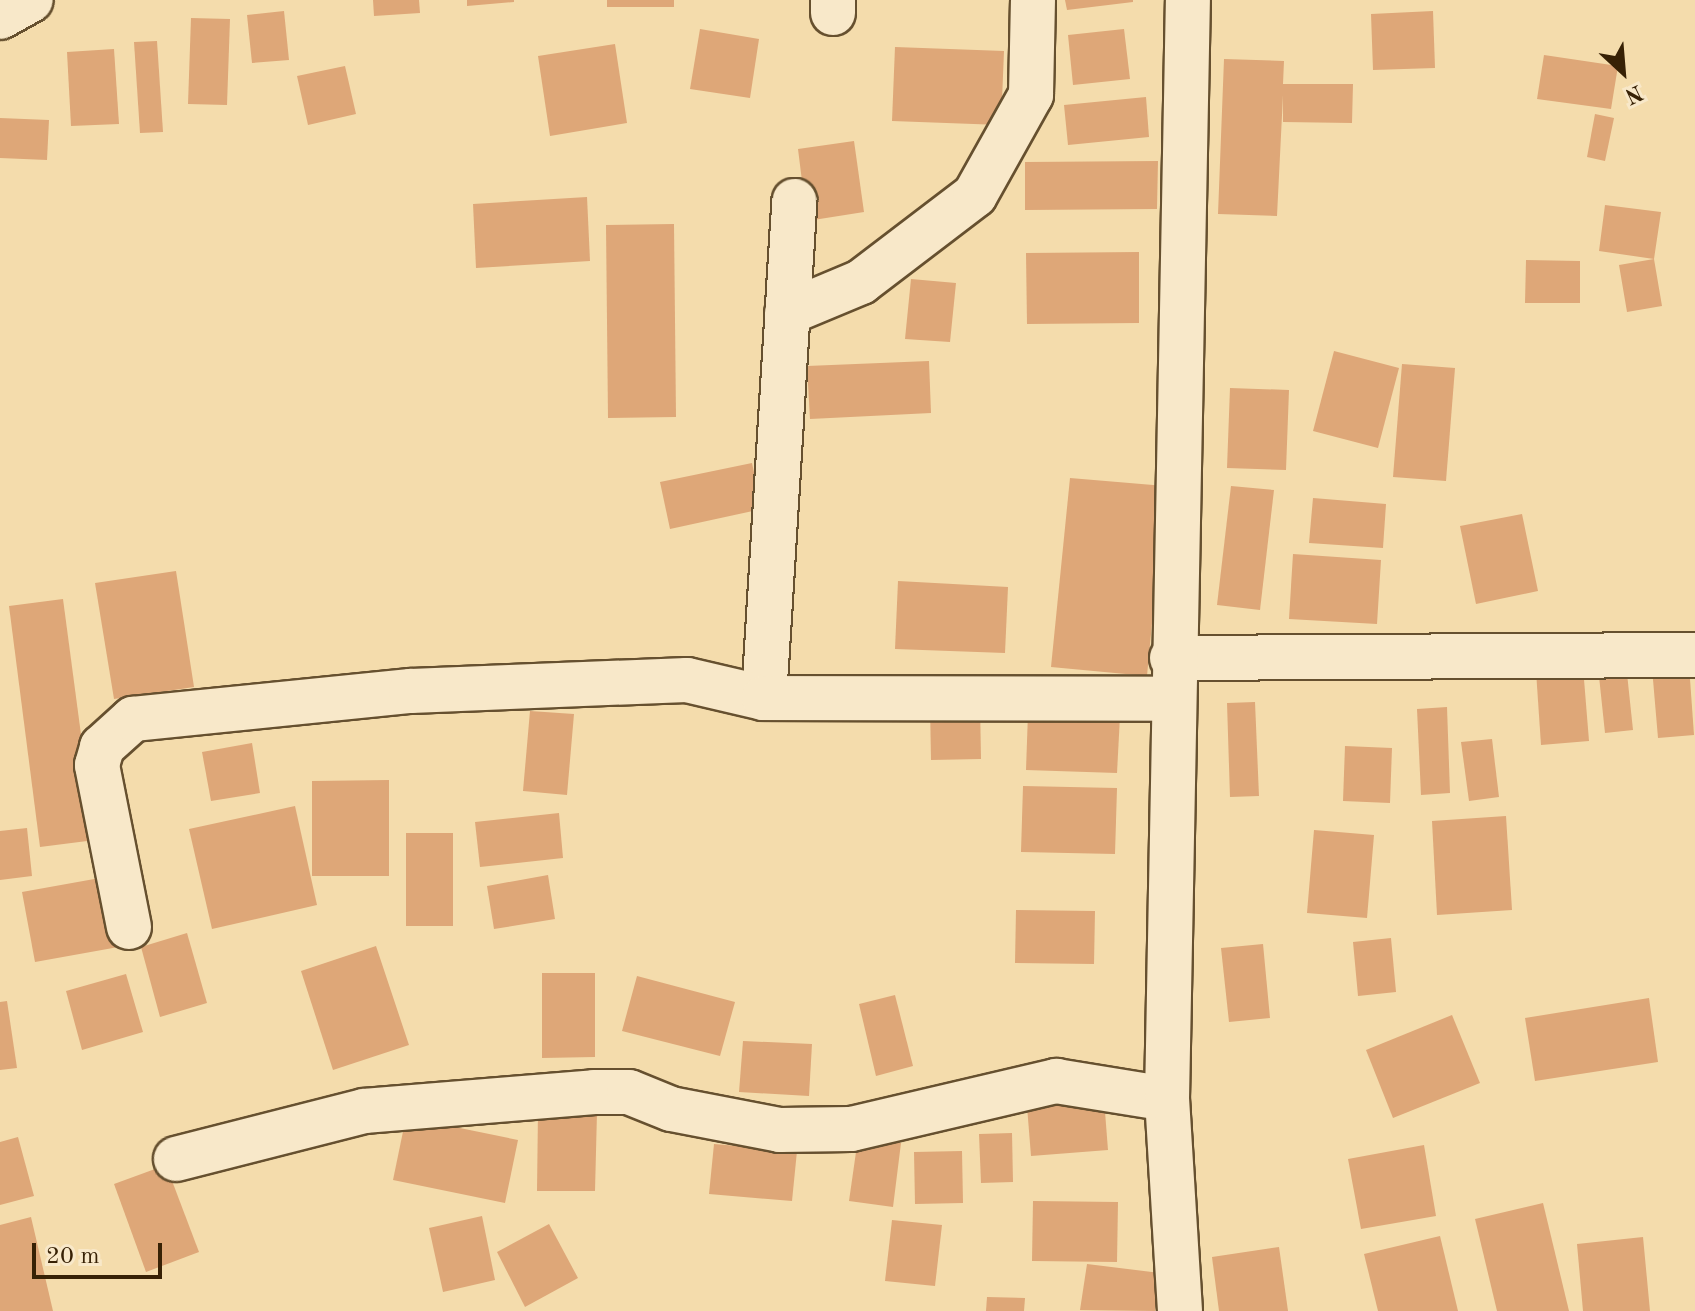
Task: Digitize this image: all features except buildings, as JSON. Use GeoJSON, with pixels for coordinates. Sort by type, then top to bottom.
{"type":"FeatureCollection","features":[{"type":"Feature","properties":{"kind":"street"},"geometry":{"type":"LineString","coordinates":[[0,17],[31,0]]}},
{"type":"Feature","properties":{"kind":"street"},"geometry":{"type":"LineString","coordinates":[[787,313],[861,282],[975,195],[1031,95],[1033,0]]}},
{"type":"Feature","properties":{"kind":"street"},"geometry":{"type":"LineString","coordinates":[[1180,1311],[1167,1099],[1172,678],[1188,0]]}},
{"type":"Feature","properties":{"kind":"street"},"geometry":{"type":"LineString","coordinates":[[764,698],[794,201]]}},
{"type":"Feature","properties":{"kind":"street"},"geometry":{"type":"LineString","coordinates":[[129,927],[97,765],[102,747],[133,719],[411,691],[596,683],[687,680],[764,698],[1695,655]]}},
{"type":"Feature","properties":{"kind":"street"},"geometry":{"type":"LineString","coordinates":[[176,1159],[364,1111],[594,1092],[629,1092],[671,1109],[780,1130],[851,1129],[1056,1081],[1167,1099]]}}]}
